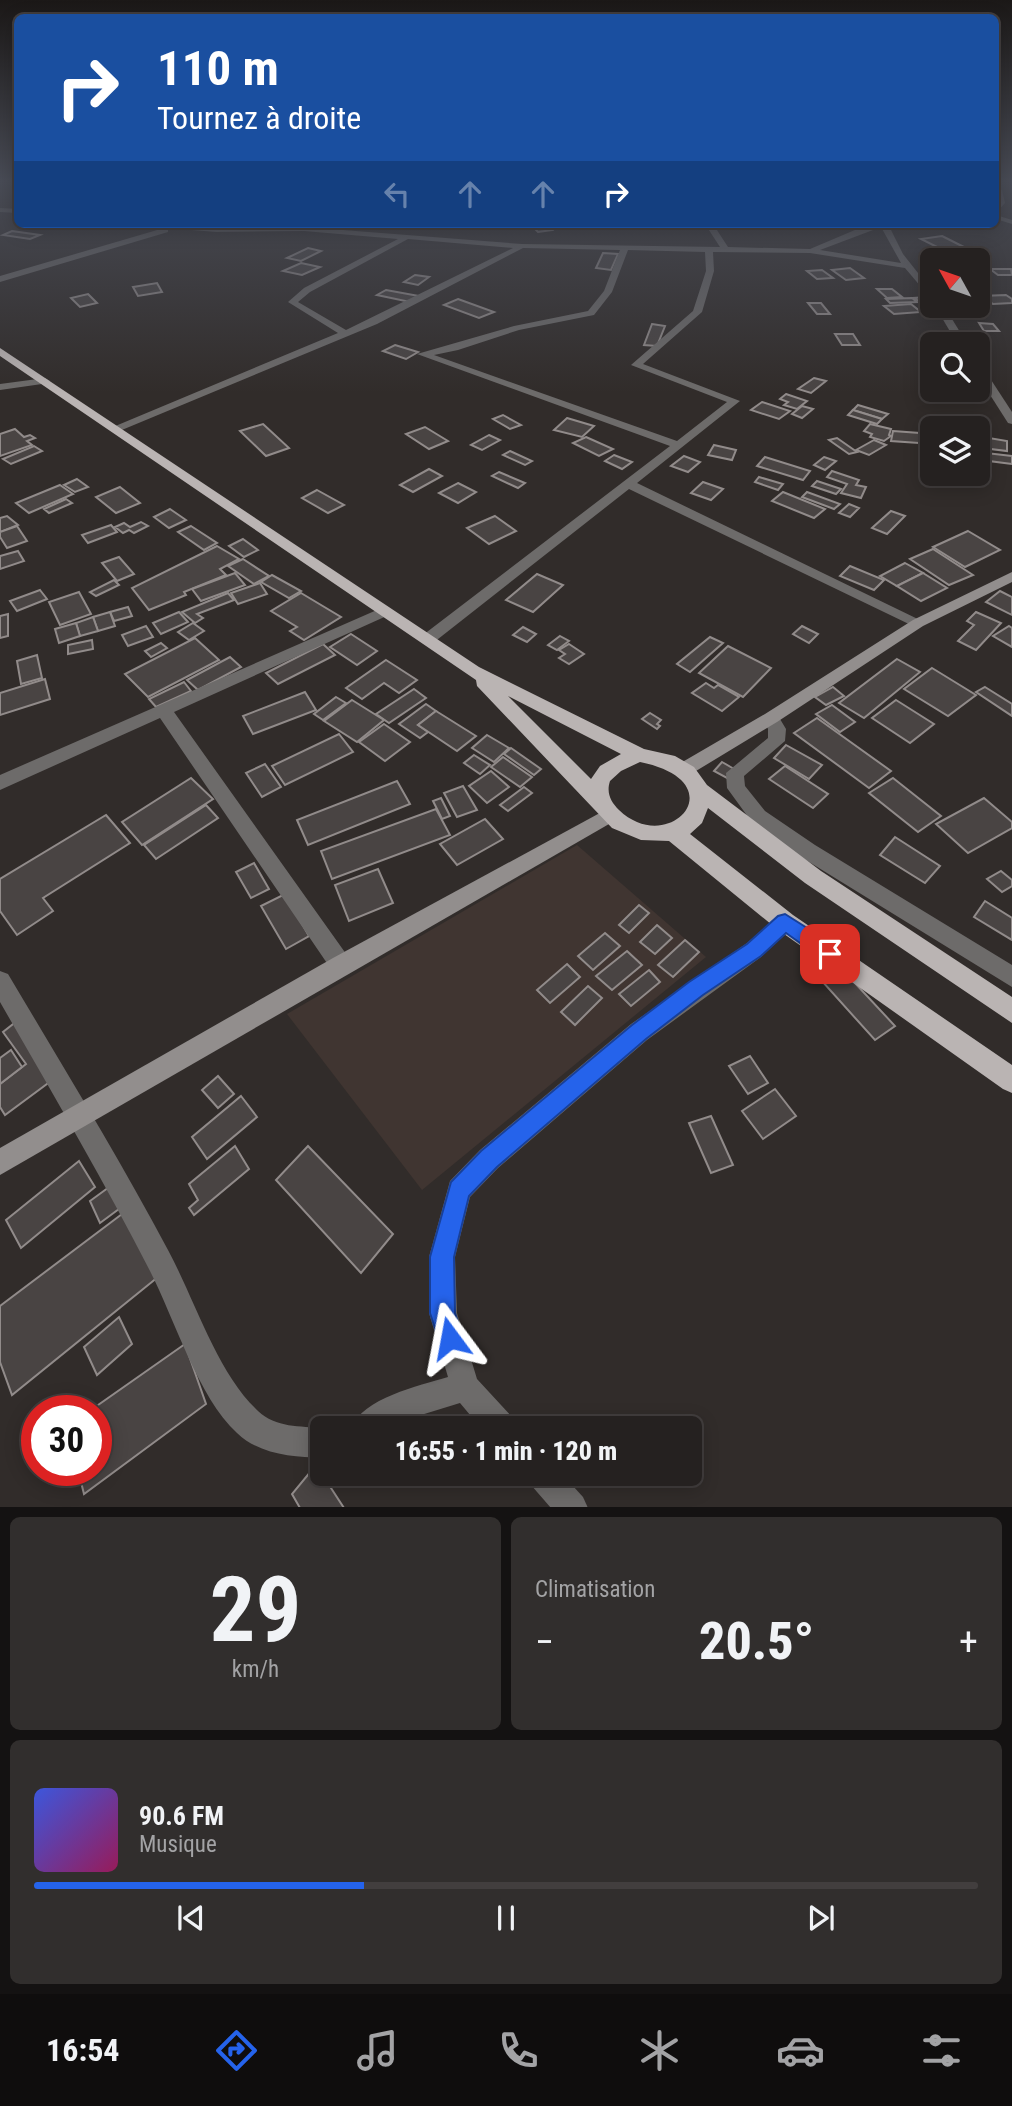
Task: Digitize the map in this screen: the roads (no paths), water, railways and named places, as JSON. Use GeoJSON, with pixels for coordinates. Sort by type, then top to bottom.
{"type":"FeatureCollection","features":[{"type":"Feature","properties":{"kind":"highway"},"geometry":{"type":"LineString","coordinates":[[0,351],[473,671],[640,755]]}},
{"type":"Feature","properties":{"kind":"highway"},"geometry":{"type":"LineString","coordinates":[[473,671],[627,828],[650,834],[673,832],[691,822],[700,808],[701,791]]}},
{"type":"Feature","properties":{"kind":"highway"},"geometry":{"type":"LineString","coordinates":[[605,808],[599,784],[607,770],[621,759],[640,755],[659,756],[691,773],[701,791],[813,877],[1012,1011]]}},
{"type":"Feature","properties":{"kind":"highway"},"geometry":{"type":"LineString","coordinates":[[673,832],[785,922],[1012,1080]]}},
{"type":"Feature","properties":{"kind":"main road"},"geometry":{"type":"LineString","coordinates":[[685,769],[771,718],[918,623],[1012,576]]}},
{"type":"Feature","properties":{"kind":"main road"},"geometry":{"type":"LineString","coordinates":[[0,1162],[341,965],[605,808]]}},
{"type":"Feature","properties":{"kind":"street"},"geometry":{"type":"LineString","coordinates":[[0,279],[90,252]]}},
{"type":"Feature","properties":{"kind":"street"},"geometry":{"type":"LineString","coordinates":[[346,334],[292,302],[307,290],[379,252]]}},
{"type":"Feature","properties":{"kind":"street"},"geometry":{"type":"LineString","coordinates":[[117,429],[346,334],[509,252]]}},
{"type":"Feature","properties":{"kind":"street"},"geometry":{"type":"LineString","coordinates":[[623,252],[608,292],[591,313],[517,328],[455,348],[422,354],[678,445]]}},
{"type":"Feature","properties":{"kind":"street"},"geometry":{"type":"LineString","coordinates":[[428,639],[735,401],[636,365],[697,312],[710,271],[709,252]]}},
{"type":"Feature","properties":{"kind":"street"},"geometry":{"type":"LineString","coordinates":[[819,252],[907,266]]}},
{"type":"Feature","properties":{"kind":"street"},"geometry":{"type":"LineString","coordinates":[[899,252],[920,282]]}},
{"type":"Feature","properties":{"kind":"street"},"geometry":{"type":"LineString","coordinates":[[0,387],[45,381]]}},
{"type":"Feature","properties":{"kind":"street"},"geometry":{"type":"LineString","coordinates":[[990,387],[1012,421]]}},
{"type":"Feature","properties":{"kind":"street"},"geometry":{"type":"LineString","coordinates":[[628,484],[918,623]]}},
{"type":"Feature","properties":{"kind":"street"},"geometry":{"type":"LineString","coordinates":[[0,783],[386,611]]}},
{"type":"Feature","properties":{"kind":"street"},"geometry":{"type":"LineString","coordinates":[[164,711],[341,965]]}},
{"type":"Feature","properties":{"kind":"street"},"geometry":{"type":"LineString","coordinates":[[771,718],[777,729],[776,741],[735,773],[736,788],[758,816],[808,851],[1012,977]]}},
{"type":"Feature","properties":{"kind":"street"},"geometry":{"type":"LineString","coordinates":[[490,1416],[465,1387],[443,1313],[442,1257],[459,1190],[489,1159],[639,1032],[754,950],[785,922]]}},
{"type":"Feature","properties":{"kind":"street"},"geometry":{"type":"LineString","coordinates":[[0,981],[79,1116],[178,1298],[216,1383],[248,1424],[283,1442],[310,1443]]}},
{"type":"Feature","properties":{"kind":"street"},"geometry":{"type":"LineString","coordinates":[[385,1416],[401,1406],[465,1387]]}},
{"type":"Feature","properties":{"kind":"street"},"geometry":{"type":"LineString","coordinates":[[553,1486],[572,1507]]}}]}
